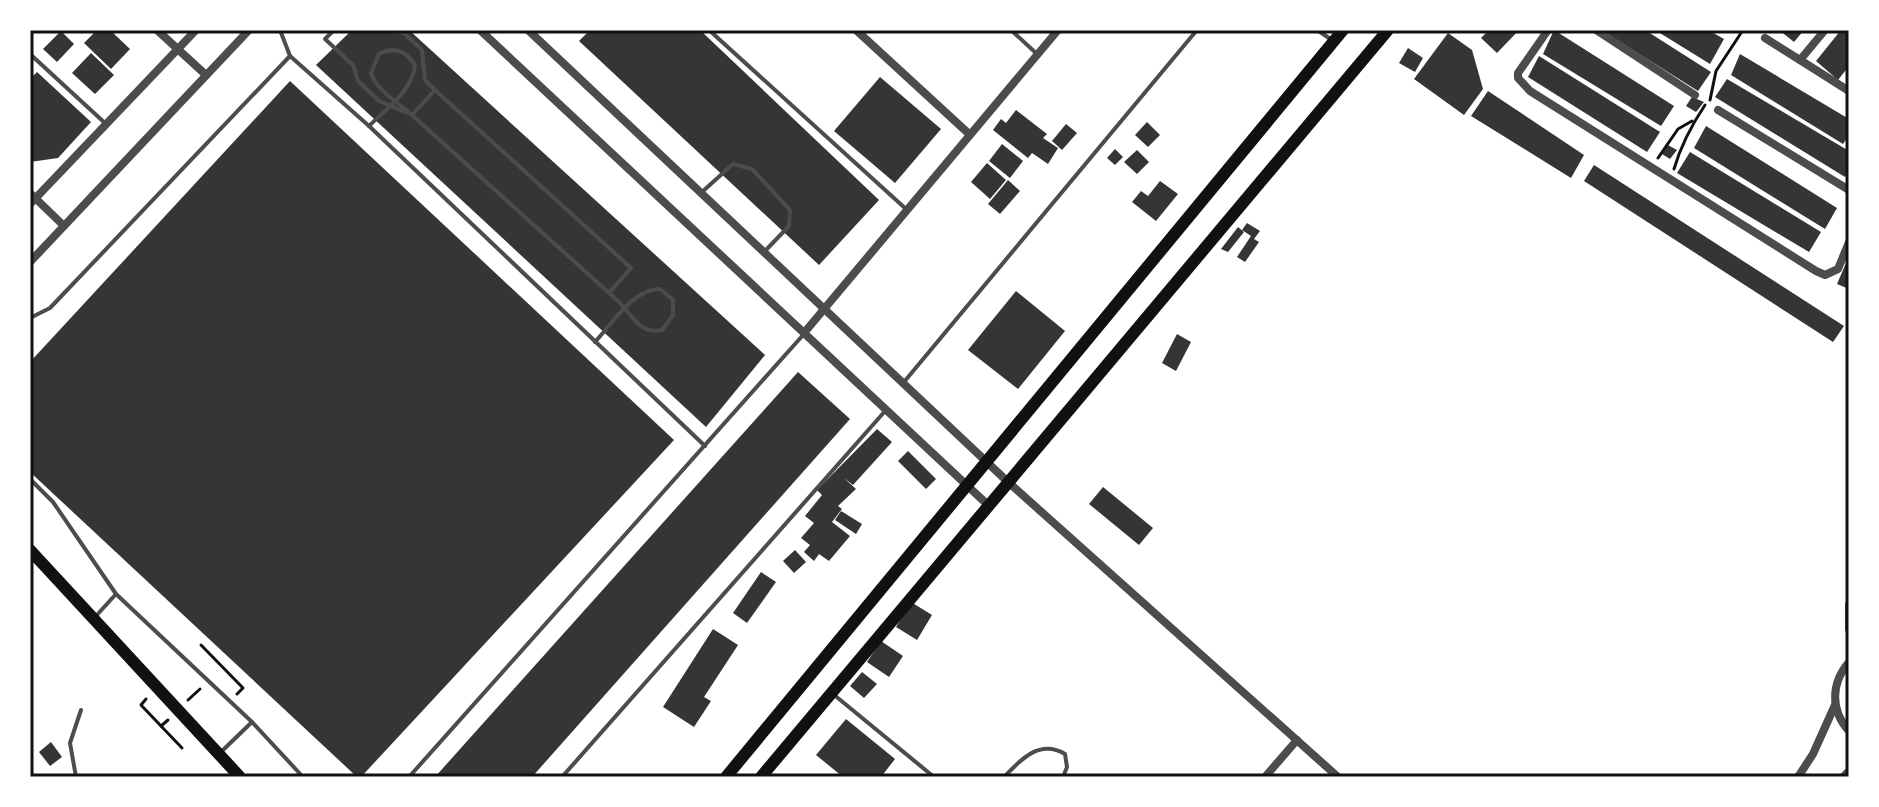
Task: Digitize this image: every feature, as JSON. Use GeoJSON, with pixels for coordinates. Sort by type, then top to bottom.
{"type":"FeatureCollection","features":[{"type":"Feature","properties":{"kind":"main road"},"geometry":{"type":"LineString","coordinates":[[726,777],[1343,30]]}},
{"type":"Feature","properties":{"kind":"main road"},"geometry":{"type":"LineString","coordinates":[[761,777],[1388,30]]}},
{"type":"Feature","properties":{"kind":"main road"},"geometry":{"type":"LineString","coordinates":[[30,550],[240,777]]}},
{"type":"Feature","properties":{"kind":"street"},"geometry":{"type":"LineString","coordinates":[[157,30],[206,75]]}},
{"type":"Feature","properties":{"kind":"street"},"geometry":{"type":"LineString","coordinates":[[64,226],[32,198],[196,30]]}},
{"type":"Feature","properties":{"kind":"street"},"geometry":{"type":"LineString","coordinates":[[30,262],[249,30]]}},
{"type":"Feature","properties":{"kind":"street"},"geometry":{"type":"LineString","coordinates":[[480,30],[988,505]]}},
{"type":"Feature","properties":{"kind":"street"},"geometry":{"type":"LineString","coordinates":[[528,30],[1008,482],[1338,777]]}},
{"type":"Feature","properties":{"kind":"street"},"geometry":{"type":"LineString","coordinates":[[856,30],[968,133]]}},
{"type":"Feature","properties":{"kind":"street"},"geometry":{"type":"LineString","coordinates":[[804,333],[908,211],[968,133],[1058,30]]}},
{"type":"Feature","properties":{"kind":"street"},"geometry":{"type":"LineString","coordinates":[[1548,30],[1518,73],[1522,84],[1644,165],[1825,275],[1838,269],[1849,242]]}},
{"type":"Feature","properties":{"kind":"street"},"geometry":{"type":"LineString","coordinates":[[1596,30],[1695,95]]}},
{"type":"Feature","properties":{"kind":"street"},"geometry":{"type":"LineString","coordinates":[[1800,60],[1825,30]]}},
{"type":"Feature","properties":{"kind":"street"},"geometry":{"type":"LineString","coordinates":[[1765,38],[1849,91]]}},
{"type":"Feature","properties":{"kind":"street"},"geometry":{"type":"LineString","coordinates":[[1718,110],[1849,190]]}},
{"type":"Feature","properties":{"kind":"street"},"geometry":{"type":"LineString","coordinates":[[1849,605],[1849,629]]}},
{"type":"Feature","properties":{"kind":"street"},"geometry":{"type":"LineString","coordinates":[[1798,777],[1813,754],[1835,705],[1837,682],[1849,662]]}},
{"type":"Feature","properties":{"kind":"street"},"geometry":{"type":"LineString","coordinates":[[1835,705],[1849,731]]}},
{"type":"Feature","properties":{"kind":"street"},"geometry":{"type":"LineString","coordinates":[[1265,777],[1297,740]]}},
{"type":"Feature","properties":{"kind":"street"},"geometry":{"type":"LineString","coordinates":[[1843,777],[1849,771]]}},
{"type":"Feature","properties":{"kind":"lane"},"geometry":{"type":"LineString","coordinates":[[280,30],[290,56],[369,126],[705,446]]}},
{"type":"Feature","properties":{"kind":"lane"},"geometry":{"type":"LineString","coordinates":[[334,30],[325,39],[353,65],[358,81],[379,101],[412,115]]}},
{"type":"Feature","properties":{"kind":"lane"},"geometry":{"type":"LineString","coordinates":[[390,30],[404,33],[422,50],[425,80],[435,90],[631,268],[609,293]]}},
{"type":"Feature","properties":{"kind":"lane"},"geometry":{"type":"LineString","coordinates":[[709,30],[908,211]]}},
{"type":"Feature","properties":{"kind":"lane"},"geometry":{"type":"LineString","coordinates":[[1011,30],[1037,54]]}},
{"type":"Feature","properties":{"kind":"lane"},"geometry":{"type":"LineString","coordinates":[[903,383],[1197,30]]}},
{"type":"Feature","properties":{"kind":"lane"},"geometry":{"type":"LineString","coordinates":[[1317,30],[1334,41]]}},
{"type":"Feature","properties":{"kind":"lane"},"geometry":{"type":"LineString","coordinates":[[369,126],[391,103],[402,92],[412,82],[415,65],[406,53],[385,51],[372,64],[373,79],[378,85],[394,98],[403,107],[619,302],[630,313],[640,326],[646,330],[662,330],[673,315],[673,300],[668,293],[651,289],[636,298],[629,306],[620,315],[595,342]]}},
{"type":"Feature","properties":{"kind":"lane"},"geometry":{"type":"LineString","coordinates":[[30,54],[106,124]]}},
{"type":"Feature","properties":{"kind":"lane"},"geometry":{"type":"LineString","coordinates":[[30,318],[50,308],[290,56]]}},
{"type":"Feature","properties":{"kind":"lane"},"geometry":{"type":"LineString","coordinates":[[412,115],[435,90]]}},
{"type":"Feature","properties":{"kind":"lane"},"geometry":{"type":"LineString","coordinates":[[701,194],[733,164],[752,169],[790,210],[789,226],[765,251]]}},
{"type":"Feature","properties":{"kind":"lane"},"geometry":{"type":"LineString","coordinates":[[409,777],[804,333]]}},
{"type":"Feature","properties":{"kind":"lane"},"geometry":{"type":"LineString","coordinates":[[562,777],[886,410]]}},
{"type":"Feature","properties":{"kind":"lane"},"geometry":{"type":"LineString","coordinates":[[30,479],[53,502],[116,594],[252,722],[303,777]]}},
{"type":"Feature","properties":{"kind":"lane"},"geometry":{"type":"LineString","coordinates":[[94,619],[116,594]]}},
{"type":"Feature","properties":{"kind":"lane"},"geometry":{"type":"LineString","coordinates":[[832,693],[934,777]]}},
{"type":"Feature","properties":{"kind":"lane"},"geometry":{"type":"LineString","coordinates":[[76,777],[70,743],[81,710]]}},
{"type":"Feature","properties":{"kind":"lane"},"geometry":{"type":"LineString","coordinates":[[218,754],[252,722]]}},
{"type":"Feature","properties":{"kind":"lane"},"geometry":{"type":"LineString","coordinates":[[1004,777],[1029,753],[1047,747],[1065,754],[1067,767],[1063,777]]}},
{"type":"Feature","properties":{"kind":"path"},"geometry":{"type":"LineString","coordinates":[[1644,165],[1654,166],[1678,129],[1696,119]]}},
{"type":"Feature","properties":{"kind":"path"},"geometry":{"type":"LineString","coordinates":[[201,645],[243,688]]}},
{"type":"Feature","properties":{"kind":"path"},"geometry":{"type":"LineString","coordinates":[[212,676],[222,666]]}},
{"type":"Feature","properties":{"kind":"path"},"geometry":{"type":"LineString","coordinates":[[182,706],[202,686]]}},
{"type":"Feature","properties":{"kind":"path"},"geometry":{"type":"LineString","coordinates":[[141,705],[182,748]]}},
{"type":"Feature","properties":{"kind":"path"},"geometry":{"type":"LineString","coordinates":[[161,726],[172,716]]}},
{"type":"Feature","properties":{"kind":"building"},"geometry":{"type":"Polygon","coordinates":[[[97,30],[110,30],[130,49],[111,69],[84,43],[97,30]]]}},
{"type":"Feature","properties":{"kind":"building"},"geometry":{"type":"Polygon","coordinates":[[[352,30],[409,30],[765,355],[706,427],[316,65],[352,30]]]}},
{"type":"Feature","properties":{"kind":"building"},"geometry":{"type":"Polygon","coordinates":[[[590,30],[700,30],[879,200],[819,265],[579,41],[590,30]]]}},
{"type":"Feature","properties":{"kind":"building"},"geometry":{"type":"Polygon","coordinates":[[[1489,30],[1519,30],[1497,53],[1481,38],[1489,30]]]}},
{"type":"Feature","properties":{"kind":"building"},"geometry":{"type":"Polygon","coordinates":[[[1554,30],[1674,106],[1661,126],[1543,54],[1554,30]]]}},
{"type":"Feature","properties":{"kind":"building"},"geometry":{"type":"Polygon","coordinates":[[[1601,30],[1645,30],[1711,72],[1698,91],[1601,30]]]}},
{"type":"Feature","properties":{"kind":"building"},"geometry":{"type":"Polygon","coordinates":[[[1655,30],[1708,30],[1724,39],[1710,64],[1655,30]]]}},
{"type":"Feature","properties":{"kind":"building"},"geometry":{"type":"Polygon","coordinates":[[[1779,30],[1804,30],[1794,42],[1779,30]]]}},
{"type":"Feature","properties":{"kind":"building"},"geometry":{"type":"Polygon","coordinates":[[[1841,30],[1849,30],[1849,66],[1838,80],[1816,61],[1841,30]]]}},
{"type":"Feature","properties":{"kind":"building"},"geometry":{"type":"Polygon","coordinates":[[[61,31],[74,44],[57,62],[43,49],[61,31]]]}},
{"type":"Feature","properties":{"kind":"building"},"geometry":{"type":"Polygon","coordinates":[[[1448,33],[1472,50],[1483,89],[1464,115],[1414,79],[1448,33]]]}},
{"type":"Feature","properties":{"kind":"building"},"geometry":{"type":"Polygon","coordinates":[[[1408,48],[1423,58],[1415,72],[1399,63],[1408,48]]]}},
{"type":"Feature","properties":{"kind":"building"},"geometry":{"type":"Polygon","coordinates":[[[91,53],[114,75],[95,94],[72,73],[91,53]]]}},
{"type":"Feature","properties":{"kind":"building"},"geometry":{"type":"Polygon","coordinates":[[[1740,54],[1849,119],[1849,135],[1843,144],[1731,75],[1740,54]]]}},
{"type":"Feature","properties":{"kind":"building"},"geometry":{"type":"Polygon","coordinates":[[[1539,56],[1660,132],[1647,152],[1528,77],[1539,56]]]}},
{"type":"Feature","properties":{"kind":"building"},"geometry":{"type":"Polygon","coordinates":[[[37,72],[91,122],[58,158],[30,162],[30,79],[37,72]]]}},
{"type":"Feature","properties":{"kind":"building"},"geometry":{"type":"Polygon","coordinates":[[[880,77],[941,129],[895,183],[834,131],[880,77]]]}},
{"type":"Feature","properties":{"kind":"building"},"geometry":{"type":"Polygon","coordinates":[[[1727,79],[1849,151],[1849,171],[1845,177],[1715,97],[1727,79]]]}},
{"type":"Feature","properties":{"kind":"building"},"geometry":{"type":"Polygon","coordinates":[[[290,81],[674,440],[361,777],[357,777],[30,472],[30,362],[290,81]]]}},
{"type":"Feature","properties":{"kind":"building"},"geometry":{"type":"Polygon","coordinates":[[[1488,91],[1584,155],[1571,178],[1471,116],[1488,91]]]}},
{"type":"Feature","properties":{"kind":"building"},"geometry":{"type":"Polygon","coordinates":[[[1692,97],[1704,102],[1696,112],[1686,106],[1692,97]]]}},
{"type":"Feature","properties":{"kind":"building"},"geometry":{"type":"Polygon","coordinates":[[[1016,110],[1047,134],[1043,138],[1058,148],[1048,164],[1032,153],[1028,158],[993,130],[1001,119],[1006,123],[1016,110]]]}},
{"type":"Feature","properties":{"kind":"building"},"geometry":{"type":"Polygon","coordinates":[[[1147,122],[1160,135],[1148,147],[1135,135],[1147,122]]]}},
{"type":"Feature","properties":{"kind":"building"},"geometry":{"type":"Polygon","coordinates":[[[1066,124],[1077,133],[1062,150],[1052,141],[1066,124]]]}},
{"type":"Feature","properties":{"kind":"building"},"geometry":{"type":"Polygon","coordinates":[[[1706,126],[1837,208],[1825,229],[1694,148],[1706,126]]]}},
{"type":"Feature","properties":{"kind":"building"},"geometry":{"type":"Polygon","coordinates":[[[1002,144],[1023,161],[1010,178],[989,161],[1002,144]]]}},
{"type":"Feature","properties":{"kind":"building"},"geometry":{"type":"Polygon","coordinates":[[[1666,144],[1677,150],[1670,159],[1662,154],[1666,144]]]}},
{"type":"Feature","properties":{"kind":"building"},"geometry":{"type":"Polygon","coordinates":[[[1115,149],[1123,157],[1115,165],[1107,158],[1115,149]]]}},
{"type":"Feature","properties":{"kind":"building"},"geometry":{"type":"Polygon","coordinates":[[[1137,150],[1149,162],[1137,174],[1124,162],[1137,150]]]}},
{"type":"Feature","properties":{"kind":"building"},"geometry":{"type":"Polygon","coordinates":[[[1690,152],[1821,232],[1809,252],[1677,173],[1690,152]]]}},
{"type":"Feature","properties":{"kind":"building"},"geometry":{"type":"Polygon","coordinates":[[[987,163],[1006,180],[990,199],[971,182],[987,163]]]}},
{"type":"Feature","properties":{"kind":"building"},"geometry":{"type":"Polygon","coordinates":[[[1594,165],[1844,326],[1833,342],[1584,181],[1594,165]]]}},
{"type":"Feature","properties":{"kind":"building"},"geometry":{"type":"Polygon","coordinates":[[[1008,180],[1020,191],[1000,214],[988,204],[1008,180]]]}},
{"type":"Feature","properties":{"kind":"building"},"geometry":{"type":"Polygon","coordinates":[[[1160,181],[1178,194],[1156,221],[1132,202],[1141,191],[1148,196],[1160,181]]]}},
{"type":"Feature","properties":{"kind":"building"},"geometry":{"type":"Polygon","coordinates":[[[1247,223],[1260,231],[1254,239],[1259,242],[1245,262],[1237,257],[1251,236],[1242,230],[1247,223]]]}},
{"type":"Feature","properties":{"kind":"building"},"geometry":{"type":"Polygon","coordinates":[[[1238,227],[1244,232],[1228,252],[1221,249],[1238,227]]]}},
{"type":"Feature","properties":{"kind":"building"},"geometry":{"type":"Polygon","coordinates":[[[1849,256],[1849,289],[1837,284],[1849,256]]]}},
{"type":"Feature","properties":{"kind":"building"},"geometry":{"type":"Polygon","coordinates":[[[1016,291],[1065,331],[1018,389],[968,350],[1016,291]]]}},
{"type":"Feature","properties":{"kind":"building"},"geometry":{"type":"Polygon","coordinates":[[[1177,334],[1191,342],[1176,371],[1162,363],[1177,334]]]}},
{"type":"Feature","properties":{"kind":"building"},"geometry":{"type":"Polygon","coordinates":[[[798,372],[850,419],[532,777],[435,777],[798,372]]]}},
{"type":"Feature","properties":{"kind":"building"},"geometry":{"type":"Polygon","coordinates":[[[877,429],[892,442],[853,485],[844,478],[856,489],[838,506],[842,509],[832,522],[850,536],[829,561],[819,554],[814,561],[804,552],[810,545],[801,538],[814,523],[805,516],[822,495],[817,490],[877,429]]]}},
{"type":"Feature","properties":{"kind":"building"},"geometry":{"type":"Polygon","coordinates":[[[908,451],[936,479],[926,489],[898,461],[908,451]]]}},
{"type":"Feature","properties":{"kind":"building"},"geometry":{"type":"Polygon","coordinates":[[[1103,487],[1153,528],[1139,545],[1089,504],[1103,487]]]}},
{"type":"Feature","properties":{"kind":"building"},"geometry":{"type":"Polygon","coordinates":[[[841,511],[862,524],[856,534],[835,520],[841,511]]]}},
{"type":"Feature","properties":{"kind":"building"},"geometry":{"type":"Polygon","coordinates":[[[795,550],[806,562],[794,573],[783,561],[795,550]]]}},
{"type":"Feature","properties":{"kind":"building"},"geometry":{"type":"Polygon","coordinates":[[[761,572],[776,582],[747,623],[733,613],[761,572]]]}},
{"type":"Feature","properties":{"kind":"building"},"geometry":{"type":"Polygon","coordinates":[[[911,602],[932,615],[917,640],[896,627],[911,602]]]}},
{"type":"Feature","properties":{"kind":"building"},"geometry":{"type":"Polygon","coordinates":[[[713,629],[738,645],[704,697],[711,701],[694,727],[663,707],[713,629]]]}},
{"type":"Feature","properties":{"kind":"building"},"geometry":{"type":"Polygon","coordinates":[[[881,641],[903,656],[889,677],[867,662],[881,641]]]}},
{"type":"Feature","properties":{"kind":"building"},"geometry":{"type":"Polygon","coordinates":[[[862,672],[877,684],[864,698],[850,686],[862,672]]]}},
{"type":"Feature","properties":{"kind":"building"},"geometry":{"type":"Polygon","coordinates":[[[846,719],[895,759],[881,777],[843,777],[816,755],[846,719]]]}},
{"type":"Feature","properties":{"kind":"building"},"geometry":{"type":"Polygon","coordinates":[[[51,742],[62,757],[50,766],[39,752],[51,742]]]}}]}
